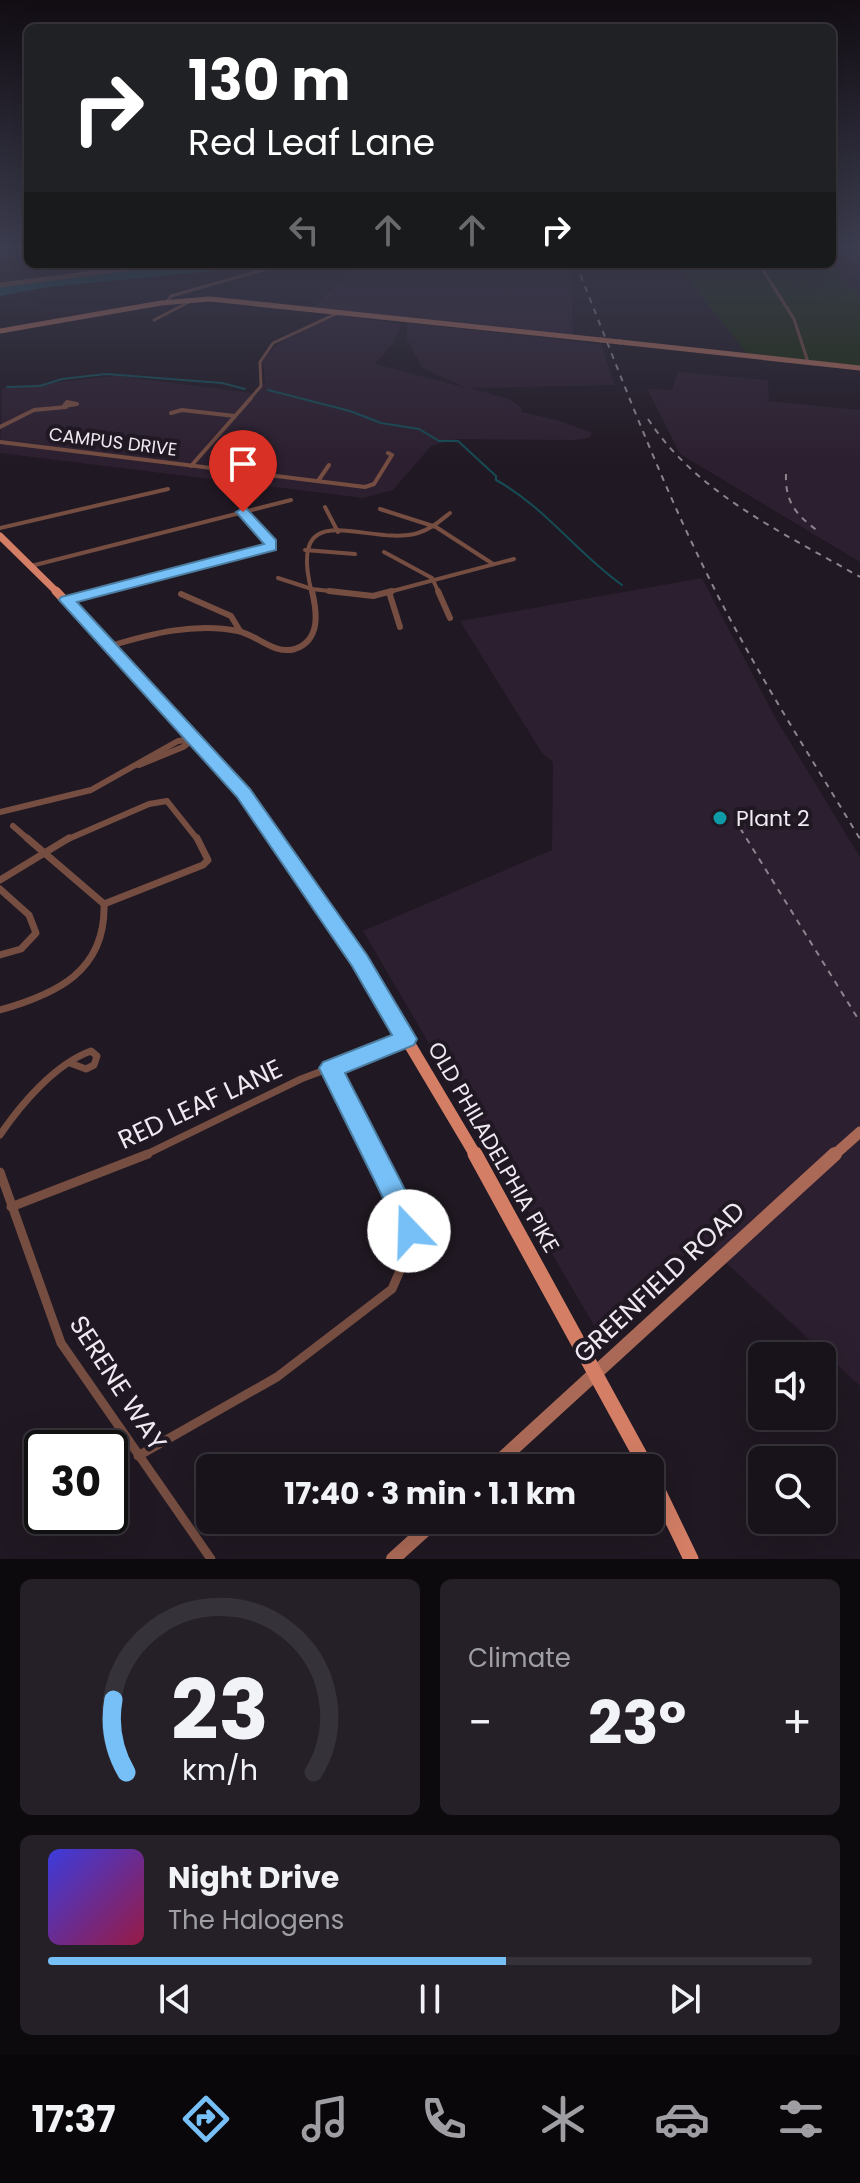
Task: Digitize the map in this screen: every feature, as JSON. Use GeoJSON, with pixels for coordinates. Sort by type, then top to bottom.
{"type":"FeatureCollection","features":[{"type":"Feature","properties":{"kind":"main road"},"geometry":{"type":"LineString","coordinates":[[0,331],[59,321]]}},
{"type":"Feature","properties":{"kind":"main road"},"geometry":{"type":"LineString","coordinates":[[414,321],[860,368]]}},
{"type":"Feature","properties":{"kind":"main road","name":"OLD PHILADELPHIA PIKE"},"geometry":{"type":"LineString","coordinates":[[3,542],[110,646],[243,793],[303,875],[359,960],[505,1208],[639,1454]]}},
{"type":"Feature","properties":{"kind":"main road","name":"GREENFIELD ROAD"},"geometry":{"type":"LineString","coordinates":[[507,1454],[860,1132]]}},
{"type":"Feature","properties":{"kind":"main road"},"geometry":{"type":"LineString","coordinates":[[664,1503],[691,1559]]}},
{"type":"Feature","properties":{"kind":"main road"},"geometry":{"type":"LineString","coordinates":[[393,1559],[421,1534]]}},
{"type":"Feature","properties":{"kind":"street"},"geometry":{"type":"LineString","coordinates":[[191,466],[261,386],[259,364],[263,355],[287,334],[329,321]]}},
{"type":"Feature","properties":{"kind":"street"},"geometry":{"type":"LineString","coordinates":[[795,321],[808,362]]}},
{"type":"Feature","properties":{"kind":"street","name":"CAMPUS DRIVE"},"geometry":{"type":"LineString","coordinates":[[0,427],[34,410],[66,407]]}},
{"type":"Feature","properties":{"kind":"street"},"geometry":{"type":"LineString","coordinates":[[171,413],[182,410],[235,416]]}},
{"type":"Feature","properties":{"kind":"street","name":"CAMPUS DRIVE"},"geometry":{"type":"LineString","coordinates":[[0,442],[370,486],[392,455],[388,453]]}},
{"type":"Feature","properties":{"kind":"street"},"geometry":{"type":"LineString","coordinates":[[318,481],[329,465]]}},
{"type":"Feature","properties":{"kind":"street"},"geometry":{"type":"LineString","coordinates":[[0,528],[168,489]]}},
{"type":"Feature","properties":{"kind":"street"},"geometry":{"type":"LineString","coordinates":[[31,566],[291,500]]}},
{"type":"Feature","properties":{"kind":"street"},"geometry":{"type":"LineString","coordinates":[[325,507],[338,532]]}},
{"type":"Feature","properties":{"kind":"street"},"geometry":{"type":"LineString","coordinates":[[380,509],[436,527],[493,564]]}},
{"type":"Feature","properties":{"kind":"street"},"geometry":{"type":"LineString","coordinates":[[66,600],[272,545],[243,512]]}},
{"type":"Feature","properties":{"kind":"street"},"geometry":{"type":"LineString","coordinates":[[110,646],[163,632],[201,629],[240,631],[283,651],[302,646],[316,629],[312,589],[304,564],[305,550],[315,538],[338,532],[412,535],[436,527],[450,513]]}},
{"type":"Feature","properties":{"kind":"street"},"geometry":{"type":"LineString","coordinates":[[305,550],[355,554]]}},
{"type":"Feature","properties":{"kind":"street"},"geometry":{"type":"LineString","coordinates":[[384,552],[432,578],[450,618]]}},
{"type":"Feature","properties":{"kind":"street"},"geometry":{"type":"LineString","coordinates":[[278,578],[312,589],[366,596],[514,559]]}},
{"type":"Feature","properties":{"kind":"street"},"geometry":{"type":"LineString","coordinates":[[389,592],[400,627]]}},
{"type":"Feature","properties":{"kind":"street"},"geometry":{"type":"LineString","coordinates":[[181,594],[231,616],[240,631]]}},
{"type":"Feature","properties":{"kind":"street"},"geometry":{"type":"LineString","coordinates":[[0,812],[91,790],[194,739]]}},
{"type":"Feature","properties":{"kind":"street"},"geometry":{"type":"LineString","coordinates":[[0,880],[71,837],[149,804],[167,801],[177,808],[194,831],[208,860],[203,865],[104,904]]}},
{"type":"Feature","properties":{"kind":"street"},"geometry":{"type":"LineString","coordinates":[[13,826],[104,904]]}},
{"type":"Feature","properties":{"kind":"street"},"geometry":{"type":"LineString","coordinates":[[0,889],[29,915],[36,933],[21,950],[0,955]]}},
{"type":"Feature","properties":{"kind":"street"},"geometry":{"type":"LineString","coordinates":[[0,1010],[43,996],[81,971],[103,941],[104,904]]}},
{"type":"Feature","properties":{"kind":"street","name":"RED LEAF LANE"},"geometry":{"type":"LineString","coordinates":[[11,1207],[193,1135],[280,1089],[406,1039]]}},
{"type":"Feature","properties":{"kind":"street"},"geometry":{"type":"LineString","coordinates":[[0,1135],[28,1100],[70,1063]]}},
{"type":"Feature","properties":{"kind":"street"},"geometry":{"type":"LineString","coordinates":[[138,1456],[298,1363],[392,1289],[403,1268],[409,1231],[404,1213],[331,1068]]}},
{"type":"Feature","properties":{"kind":"street","name":"SERENE WAY"},"geometry":{"type":"LineString","coordinates":[[0,1172],[61,1343],[211,1559]]}},
{"type":"Feature","properties":{"kind":"shaded area"},"geometry":{"type":"Polygon","coordinates":[[[316,321],[401,324],[395,341],[375,364],[466,388],[423,368],[407,341],[407,323],[601,344],[615,385],[470,388],[509,399],[521,407],[521,412],[560,421],[592,433],[589,438],[574,440],[457,439],[431,446],[393,490],[363,498],[0,453],[2,388],[117,376],[257,394],[265,382],[263,361],[287,336],[316,321]]]}},
{"type":"Feature","properties":{"kind":"shaded area"},"geometry":{"type":"Polygon","coordinates":[[[431,321],[572,321],[573,336],[431,321]]]}},
{"type":"Feature","properties":{"kind":"shaded area"},"geometry":{"type":"Polygon","coordinates":[[[678,372],[768,380],[769,401],[860,410],[860,562],[680,454],[647,389],[672,390],[678,372]]]}},
{"type":"Feature","properties":{"kind":"shaded area"},"geometry":{"type":"Polygon","coordinates":[[[702,578],[776,719],[860,857],[860,1386],[836,1364],[836,1342],[812,1342],[701,1240],[599,1334],[363,931],[552,850],[553,762],[542,753],[460,621],[702,578]]]}},
{"type":"Feature","properties":{"kind":"green space"},"geometry":{"type":"Polygon","coordinates":[[[721,321],[860,321],[860,366],[749,356],[721,321]]]}},
{"type":"Feature","properties":{"kind":"waterway"},"geometry":{"type":"LineString","coordinates":[[7,387],[40,386],[62,379],[106,374],[222,383],[245,389]]}},
{"type":"Feature","properties":{"kind":"waterway"},"geometry":{"type":"LineString","coordinates":[[268,390],[350,411],[381,423],[419,429],[439,441],[458,441],[496,476],[496,480],[530,503],[622,585]]}},
{"type":"Feature","properties":{"kind":"railway"},"geometry":{"type":"LineString","coordinates":[[599,321],[657,464],[711,582],[764,680],[860,839]]}},
{"type":"Feature","properties":{"kind":"railway"},"geometry":{"type":"LineString","coordinates":[[648,419],[668,446],[717,490],[744,510],[860,577]]}},
{"type":"Feature","properties":{"kind":"railway"},"geometry":{"type":"LineString","coordinates":[[786,474],[787,492],[793,507],[818,531]]}},
{"type":"Feature","properties":{"kind":"railway"},"geometry":{"type":"LineString","coordinates":[[740,828],[860,1022]]}},
{"type":"Feature","properties":{"kind":"place","name":"Plant 2"},"geometry":{"type":"Point","coordinates":[720,818]}},
{"type":"Feature","properties":{"kind":"route"},"geometry":{"type":"LineString","coordinates":[[243,512],[271,543],[271,547],[66,600],[222,768],[259,813],[359,960],[406,1039],[331,1068],[404,1213],[409,1231]]}}]}
